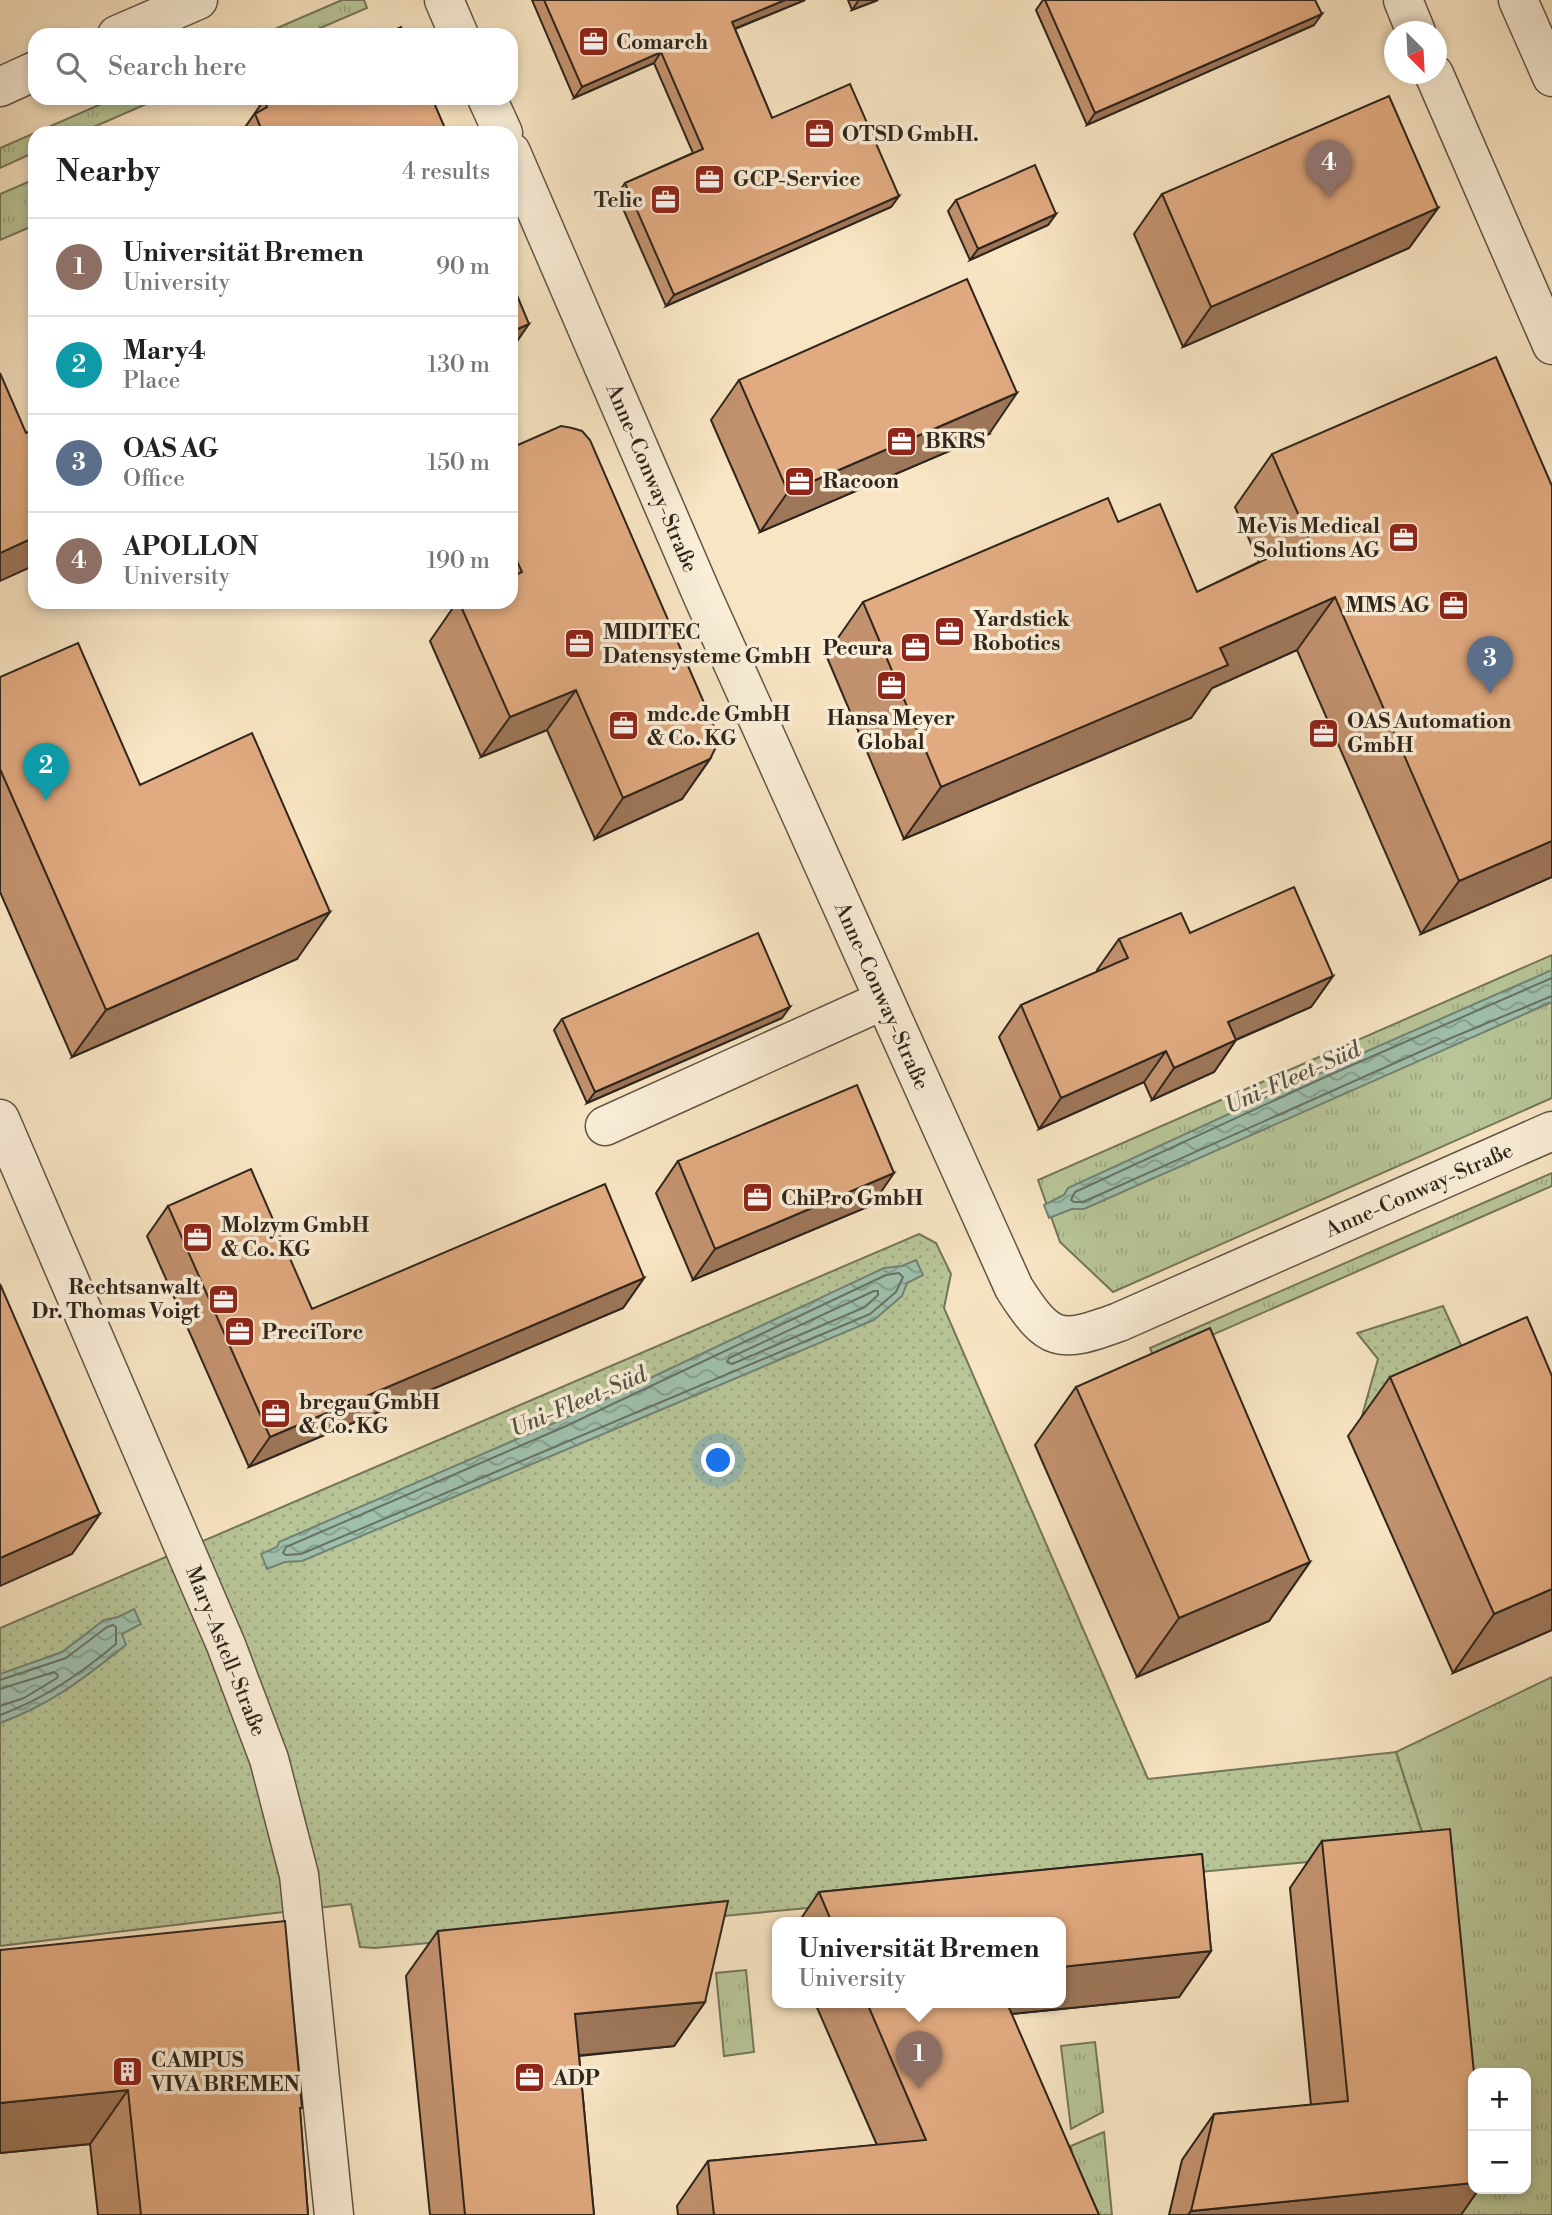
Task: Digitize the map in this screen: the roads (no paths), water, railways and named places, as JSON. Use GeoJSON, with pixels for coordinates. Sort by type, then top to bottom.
{"type":"FeatureCollection","features":[{"type":"Feature","properties":{"kind":"street"},"geometry":{"type":"LineString","coordinates":[[133,28],[198,0]]}},
{"type":"Feature","properties":{"kind":"street"},"geometry":{"type":"LineString","coordinates":[[444,0],[456,28]]}},
{"type":"Feature","properties":{"kind":"street"},"geometry":{"type":"LineString","coordinates":[[1403,0],[1412,21]]}},
{"type":"Feature","properties":{"kind":"street"},"geometry":{"type":"LineString","coordinates":[[1518,0],[1552,77]]}},
{"type":"Feature","properties":{"kind":"street"},"geometry":{"type":"LineString","coordinates":[[0,87],[28,74]]}},
{"type":"Feature","properties":{"kind":"street"},"geometry":{"type":"LineString","coordinates":[[1438,84],[1552,345]]}},
{"type":"Feature","properties":{"kind":"street"},"geometry":{"type":"LineString","coordinates":[[490,105],[500,126]]}},
{"type":"Feature","properties":{"kind":"street","name":"Anne-Conway-Straße"},"geometry":{"type":"LineString","coordinates":[[518,168],[703,597],[1014,1288],[1033,1318],[1044,1328],[1060,1335],[1084,1334],[1119,1322],[1552,1131]]}},
{"type":"Feature","properties":{"kind":"street"},"geometry":{"type":"LineString","coordinates":[[605,1126],[884,1000]]}},
{"type":"Feature","properties":{"kind":"street","name":"Mary-Astell-Straße"},"geometry":{"type":"LineString","coordinates":[[0,1119],[226,1645],[269,1759],[299,1875],[334,2215]]}},
{"type":"Feature","properties":{"kind":"water"},"geometry":{"type":"Polygon","coordinates":[[[1552,970],[1552,1002],[1084,1209],[1072,1209],[1049,1218],[1044,1205],[1064,1195],[1068,1188],[1331,1067],[1552,970]]]}},
{"type":"Feature","properties":{"kind":"water"},"geometry":{"type":"Polygon","coordinates":[[[916,1260],[923,1275],[907,1283],[902,1296],[874,1320],[302,1561],[285,1562],[267,1569],[261,1554],[277,1547],[279,1542],[561,1420],[884,1268],[902,1266],[916,1260]]]}},
{"type":"Feature","properties":{"kind":"water"},"geometry":{"type":"Polygon","coordinates":[[[134,1609],[141,1624],[122,1634],[126,1645],[81,1680],[51,1699],[0,1723],[0,1674],[62,1652],[104,1620],[134,1609]]]}},
{"type":"Feature","properties":{"kind":"place","name":"Comarch"},"geometry":{"type":"Point","coordinates":[593,42]}},
{"type":"Feature","properties":{"kind":"place","name":"OTSD GmbH."},"geometry":{"type":"Point","coordinates":[819,134]}},
{"type":"Feature","properties":{"kind":"place","name":"GCP-Service"},"geometry":{"type":"Point","coordinates":[710,179]}},
{"type":"Feature","properties":{"kind":"place","name":"APOLLON"},"geometry":{"type":"Point","coordinates":[1329,198]}},
{"type":"Feature","properties":{"kind":"place","name":"Telic"},"geometry":{"type":"Point","coordinates":[666,200]}},
{"type":"Feature","properties":{"kind":"place","name":"BKRS"},"geometry":{"type":"Point","coordinates":[902,441]}},
{"type":"Feature","properties":{"kind":"place","name":"Racoon"},"geometry":{"type":"Point","coordinates":[800,481]}},
{"type":"Feature","properties":{"kind":"place","name":"MeVis Medical Solutions AG"},"geometry":{"type":"Point","coordinates":[1403,538]}},
{"type":"Feature","properties":{"kind":"place","name":"MMS AG"},"geometry":{"type":"Point","coordinates":[1453,605]}},
{"type":"Feature","properties":{"kind":"place","name":"Yardstick Robotics"},"geometry":{"type":"Point","coordinates":[950,631]}},
{"type":"Feature","properties":{"kind":"place","name":"MIDITEC Datensysteme GmbH"},"geometry":{"type":"Point","coordinates":[580,644]}},
{"type":"Feature","properties":{"kind":"place","name":"Pecura"},"geometry":{"type":"Point","coordinates":[916,648]}},
{"type":"Feature","properties":{"kind":"place","name":"Hansa Meyer Global"},"geometry":{"type":"Point","coordinates":[891,686]}},
{"type":"Feature","properties":{"kind":"place","name":"OAS AG"},"geometry":{"type":"Point","coordinates":[1490,694]}},
{"type":"Feature","properties":{"kind":"place","name":"mdc.de GmbH & Co. KG"},"geometry":{"type":"Point","coordinates":[624,726]}},
{"type":"Feature","properties":{"kind":"place","name":"OAS Automation GmbH"},"geometry":{"type":"Point","coordinates":[1324,733]}},
{"type":"Feature","properties":{"kind":"place","name":"Mary4"},"geometry":{"type":"Point","coordinates":[46,801]}},
{"type":"Feature","properties":{"kind":"place","name":"ChiPro GmbH"},"geometry":{"type":"Point","coordinates":[758,1198]}},
{"type":"Feature","properties":{"kind":"place","name":"Molzym GmbH & Co. KG"},"geometry":{"type":"Point","coordinates":[198,1237]}},
{"type":"Feature","properties":{"kind":"place","name":"Rechtsanwalt Dr. Thomas Voigt"},"geometry":{"type":"Point","coordinates":[223,1299]}},
{"type":"Feature","properties":{"kind":"place","name":"PreciTorc"},"geometry":{"type":"Point","coordinates":[239,1332]}},
{"type":"Feature","properties":{"kind":"place","name":"bregau GmbH & Co. KG"},"geometry":{"type":"Point","coordinates":[276,1414]}},
{"type":"Feature","properties":{"kind":"place","name":"CAMPUS VIVA BREMEN"},"geometry":{"type":"Point","coordinates":[128,2072]}},
{"type":"Feature","properties":{"kind":"place","name":"ADP"},"geometry":{"type":"Point","coordinates":[530,2078]}},
{"type":"Feature","properties":{"kind":"place","name":"Universität Bremen"},"geometry":{"type":"Point","coordinates":[919,2089]}},
{"type":"Feature","properties":{"kind":"water label","name":"Uni-Fleet-Süd"},"geometry":{"type":"Point","coordinates":[1292,1077]}},
{"type":"Feature","properties":{"kind":"water label","name":"Uni-Fleet-Süd"},"geometry":{"type":"Point","coordinates":[578,1401]}}]}
